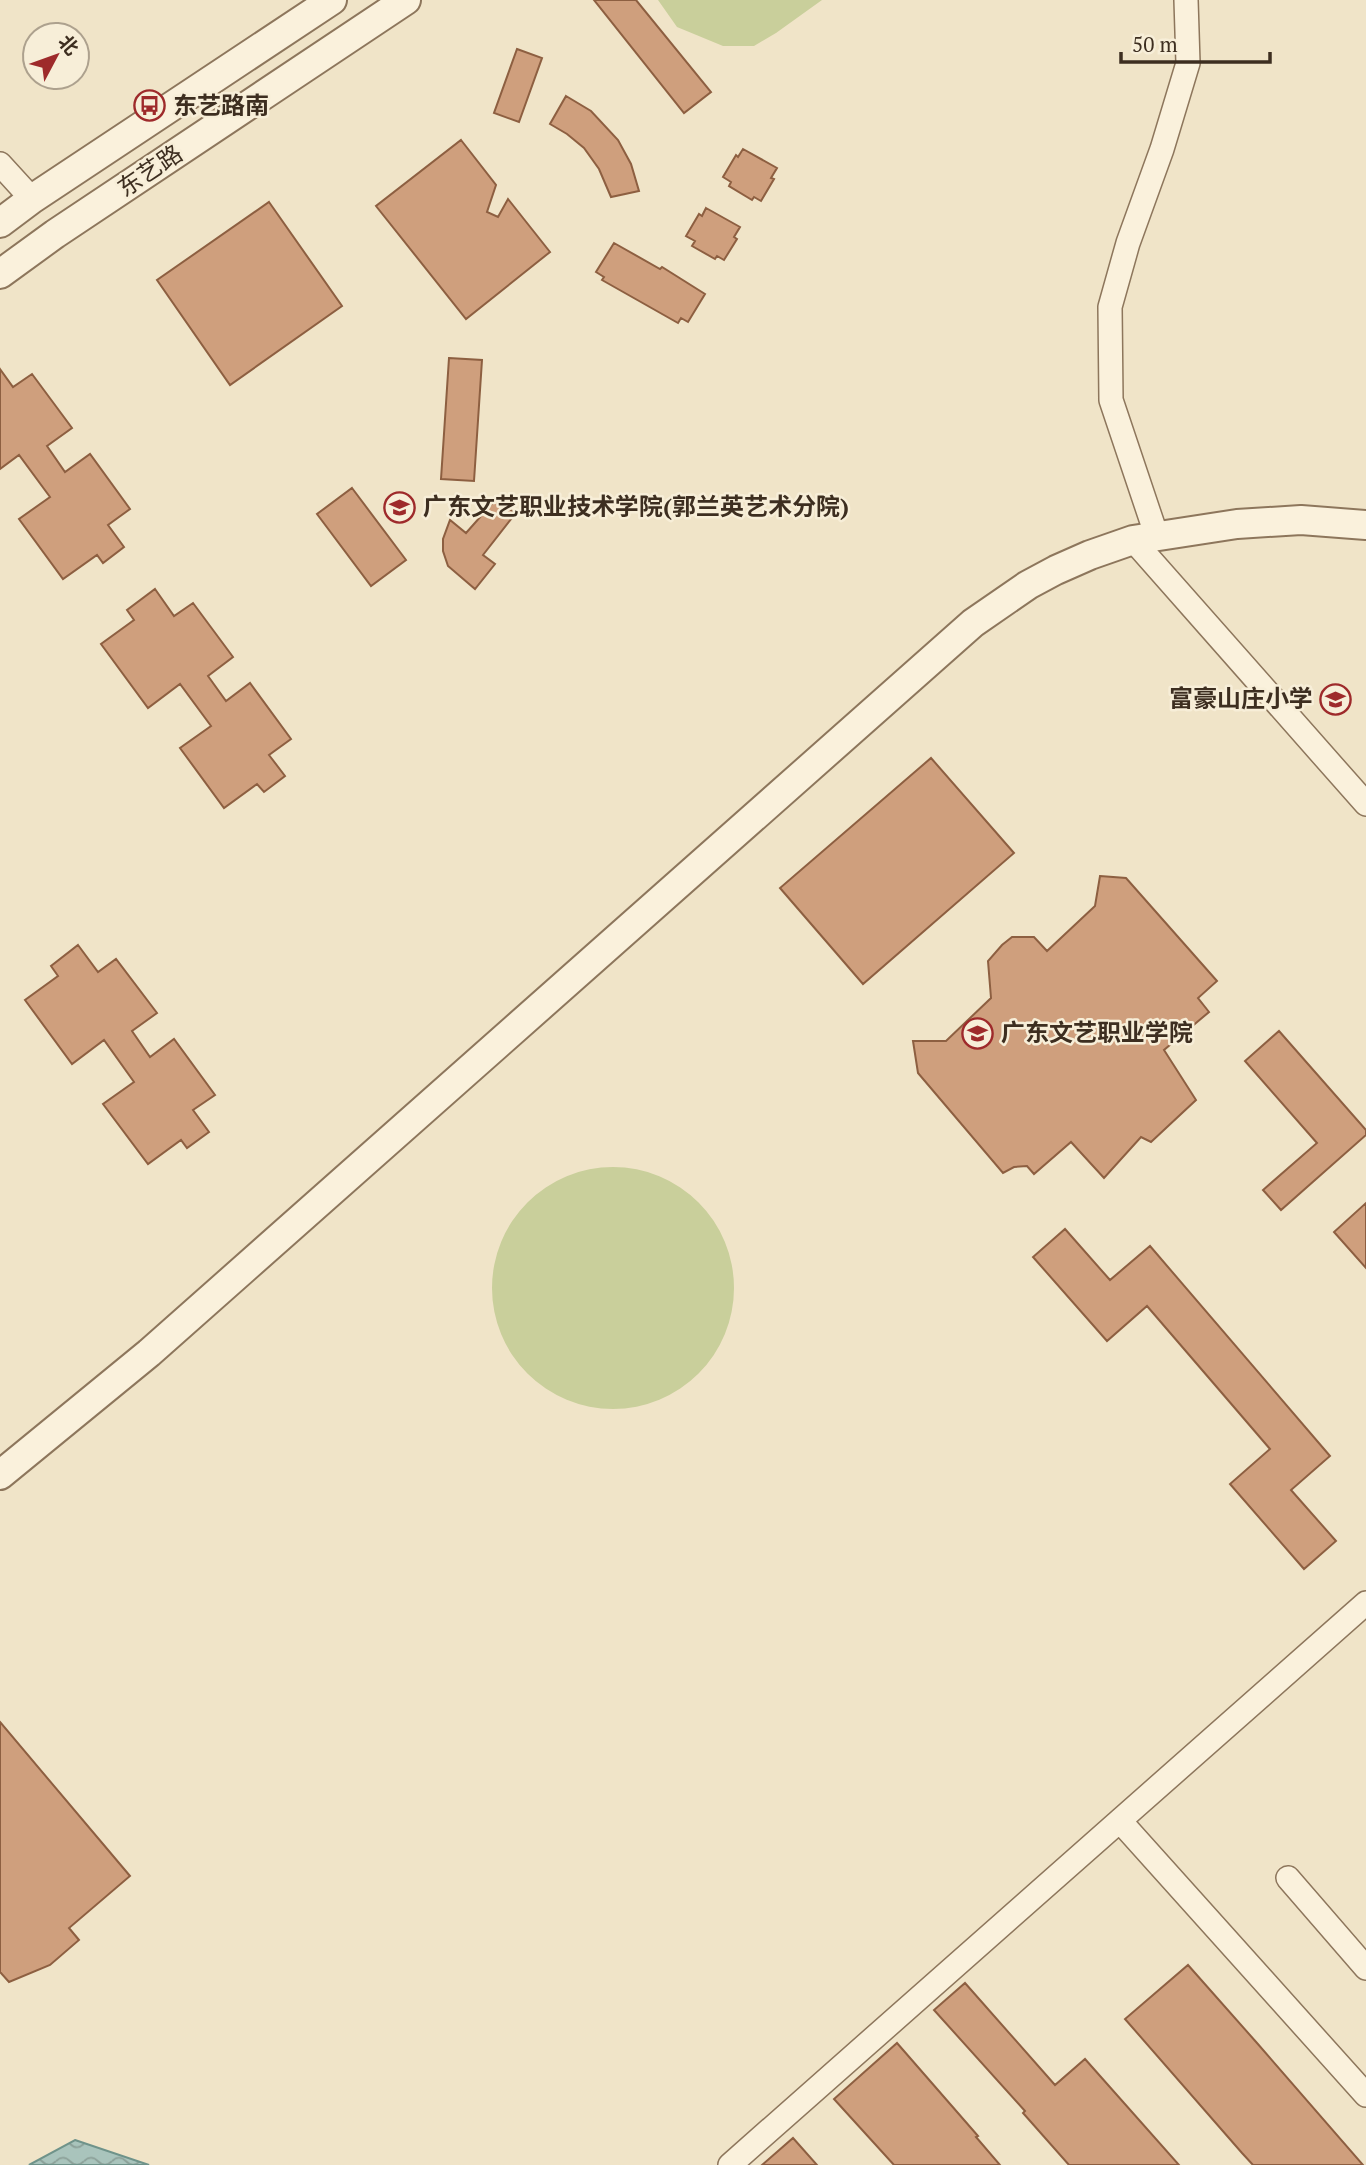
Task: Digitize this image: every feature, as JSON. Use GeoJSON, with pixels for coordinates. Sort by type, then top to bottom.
{"type":"FeatureCollection","features":[{"type":"Feature","properties":{"kind":"street","name":"东艺路"},"geometry":{"type":"LineString","coordinates":[[0,223],[332,0]]}},
{"type":"Feature","properties":{"kind":"street","name":"东艺路"},"geometry":{"type":"LineString","coordinates":[[0,274],[55,234],[406,0]]}},
{"type":"Feature","properties":{"kind":"street"},"geometry":{"type":"LineString","coordinates":[[1186,0],[1188,63],[1162,149],[1128,243],[1110,307],[1111,400],[1145,539],[1366,804]]}},
{"type":"Feature","properties":{"kind":"street"},"geometry":{"type":"LineString","coordinates":[[0,164],[32,199]]}},
{"type":"Feature","properties":{"kind":"street"},"geometry":{"type":"LineString","coordinates":[[0,1475],[149,1353],[974,623],[1028,585],[1090,555],[1145,539],[1237,524],[1301,520],[1366,524]]}},
{"type":"Feature","properties":{"kind":"street"},"geometry":{"type":"LineString","coordinates":[[730,2165],[1366,1603]]}},
{"type":"Feature","properties":{"kind":"street"},"geometry":{"type":"LineString","coordinates":[[1120,1821],[1366,2095]]}},
{"type":"Feature","properties":{"kind":"street"},"geometry":{"type":"LineString","coordinates":[[1288,1878],[1366,1968]]}},
{"type":"Feature","properties":{"kind":"green space"},"geometry":{"type":"Polygon","coordinates":[[[658,0],[822,0],[754,46],[723,46],[677,27],[658,0]]]}},
{"type":"Feature","properties":{"kind":"green space"},"geometry":{"type":"Polygon","coordinates":[[[601,1167],[625,1167],[670,1181],[699,1202],[714,1221],[725,1242],[732,1264],[732,1312],[725,1334],[714,1355],[699,1374],[670,1395],[648,1404],[625,1409],[601,1409],[556,1395],[536,1382],[519,1365],[506,1345],[497,1323],[492,1300],[492,1276],[506,1231],[519,1211],[536,1194],[556,1181],[578,1172],[601,1167]]]}},
{"type":"Feature","properties":{"kind":"water"},"geometry":{"type":"Polygon","coordinates":[[[75,2140],[149,2165],[29,2165],[75,2140]]]}},
{"type":"Feature","properties":{"kind":"building"},"geometry":{"type":"Polygon","coordinates":[[[594,0],[636,0],[711,92],[684,113],[594,0]]]}},
{"type":"Feature","properties":{"kind":"building"},"geometry":{"type":"Polygon","coordinates":[[[517,49],[542,58],[519,122],[494,113],[517,49]]]}},
{"type":"Feature","properties":{"kind":"building"},"geometry":{"type":"Polygon","coordinates":[[[566,96],[591,111],[618,140],[631,164],[639,191],[611,197],[599,169],[584,148],[550,124],[566,96]]]}},
{"type":"Feature","properties":{"kind":"building"},"geometry":{"type":"Polygon","coordinates":[[[461,140],[496,185],[487,212],[498,217],[508,199],[550,252],[466,319],[376,206],[461,140]]]}},
{"type":"Feature","properties":{"kind":"building"},"geometry":{"type":"Polygon","coordinates":[[[743,149],[777,168],[761,201],[754,197],[752,200],[729,186],[731,182],[723,177],[736,155],[738,157],[743,149]]]}},
{"type":"Feature","properties":{"kind":"building"},"geometry":{"type":"Polygon","coordinates":[[[269,202],[342,306],[230,385],[157,280],[269,202]]]}},
{"type":"Feature","properties":{"kind":"building"},"geometry":{"type":"Polygon","coordinates":[[[706,208],[740,227],[734,237],[737,239],[724,260],[717,256],[715,259],[692,246],[695,241],[686,236],[699,214],[702,216],[706,208]]]}},
{"type":"Feature","properties":{"kind":"building"},"geometry":{"type":"Polygon","coordinates":[[[614,243],[660,269],[662,267],[705,294],[688,322],[681,318],[678,323],[602,280],[604,277],[596,272],[614,243]]]}},
{"type":"Feature","properties":{"kind":"building"},"geometry":{"type":"Polygon","coordinates":[[[449,358],[482,360],[474,481],[441,479],[449,358]]]}},
{"type":"Feature","properties":{"kind":"building"},"geometry":{"type":"Polygon","coordinates":[[[0,369],[13,387],[32,374],[72,428],[47,446],[65,472],[90,454],[130,509],[108,525],[124,547],[103,563],[97,555],[63,579],[19,519],[50,497],[19,455],[0,469],[0,369]]]}},
{"type":"Feature","properties":{"kind":"building"},"geometry":{"type":"Polygon","coordinates":[[[352,488],[406,560],[371,586],[317,514],[352,488]]]}},
{"type":"Feature","properties":{"kind":"building"},"geometry":{"type":"Polygon","coordinates":[[[497,498],[515,514],[483,555],[495,564],[475,589],[448,566],[443,551],[443,539],[450,520],[466,533],[497,498]]]}},
{"type":"Feature","properties":{"kind":"building"},"geometry":{"type":"Polygon","coordinates":[[[155,589],[174,616],[193,603],[233,657],[208,676],[226,701],[250,683],[291,739],[269,755],[285,776],[264,792],[257,784],[224,808],[180,748],[211,726],[180,684],[148,708],[101,644],[134,620],[127,610],[155,589]]]}},
{"type":"Feature","properties":{"kind":"building"},"geometry":{"type":"Polygon","coordinates":[[[931,758],[1014,853],[863,984],[780,888],[931,758]]]}},
{"type":"Feature","properties":{"kind":"building"},"geometry":{"type":"Polygon","coordinates":[[[1100,876],[1126,878],[1217,981],[1198,998],[1209,1012],[1164,1050],[1196,1100],[1151,1142],[1141,1137],[1104,1178],[1071,1142],[1034,1174],[1027,1166],[1014,1167],[1003,1173],[918,1073],[913,1041],[946,1041],[991,998],[988,961],[1002,945],[1012,937],[1034,937],[1047,951],[1095,906],[1100,876]]]}},
{"type":"Feature","properties":{"kind":"building"},"geometry":{"type":"Polygon","coordinates":[[[78,945],[98,972],[116,959],[157,1013],[132,1031],[150,1057],[174,1039],[215,1095],[193,1110],[209,1132],[187,1148],[181,1140],[148,1164],[103,1104],[134,1082],[104,1040],[72,1064],[25,1000],[58,976],[51,966],[78,945]]]}},
{"type":"Feature","properties":{"kind":"building"},"geometry":{"type":"Polygon","coordinates":[[[1279,1031],[1366,1130],[1366,1135],[1281,1210],[1263,1190],[1317,1143],[1245,1061],[1279,1031]]]}},
{"type":"Feature","properties":{"kind":"building"},"geometry":{"type":"Polygon","coordinates":[[[1366,1203],[1366,1268],[1334,1232],[1366,1203]]]}},
{"type":"Feature","properties":{"kind":"building"},"geometry":{"type":"Polygon","coordinates":[[[1065,1229],[1110,1280],[1150,1246],[1330,1456],[1291,1490],[1336,1541],[1304,1569],[1230,1484],[1270,1449],[1147,1306],[1107,1341],[1033,1257],[1065,1229]]]}},
{"type":"Feature","properties":{"kind":"building"},"geometry":{"type":"Polygon","coordinates":[[[0,1722],[130,1876],[69,1928],[79,1940],[50,1965],[9,1982],[0,1972],[0,1722]]]}},
{"type":"Feature","properties":{"kind":"building"},"geometry":{"type":"Polygon","coordinates":[[[1188,1965],[1363,2165],[1253,2165],[1242,2153],[1125,2019],[1188,1965]]]}},
{"type":"Feature","properties":{"kind":"building"},"geometry":{"type":"Polygon","coordinates":[[[965,1983],[1055,2085],[1085,2059],[1179,2165],[1069,2165],[1023,2113],[1025,2111],[934,2010],[965,1983]]]}},
{"type":"Feature","properties":{"kind":"building"},"geometry":{"type":"Polygon","coordinates":[[[897,2043],[1000,2165],[894,2165],[834,2099],[897,2043]]]}},
{"type":"Feature","properties":{"kind":"building"},"geometry":{"type":"Polygon","coordinates":[[[793,2138],[817,2165],[762,2165],[793,2138]]]}},
{"type":"Feature","properties":{"kind":"place","name":"东艺路南"},"geometry":{"type":"Point","coordinates":[150,106]}},
{"type":"Feature","properties":{"kind":"place","name":"广东文艺职业技术学院(郭兰英艺术分院)"},"geometry":{"type":"Point","coordinates":[400,507]}},
{"type":"Feature","properties":{"kind":"place","name":"富豪山庄小学"},"geometry":{"type":"Point","coordinates":[1336,699]}},
{"type":"Feature","properties":{"kind":"place","name":"广东文艺职业学院"},"geometry":{"type":"Point","coordinates":[978,1033]}}]}
